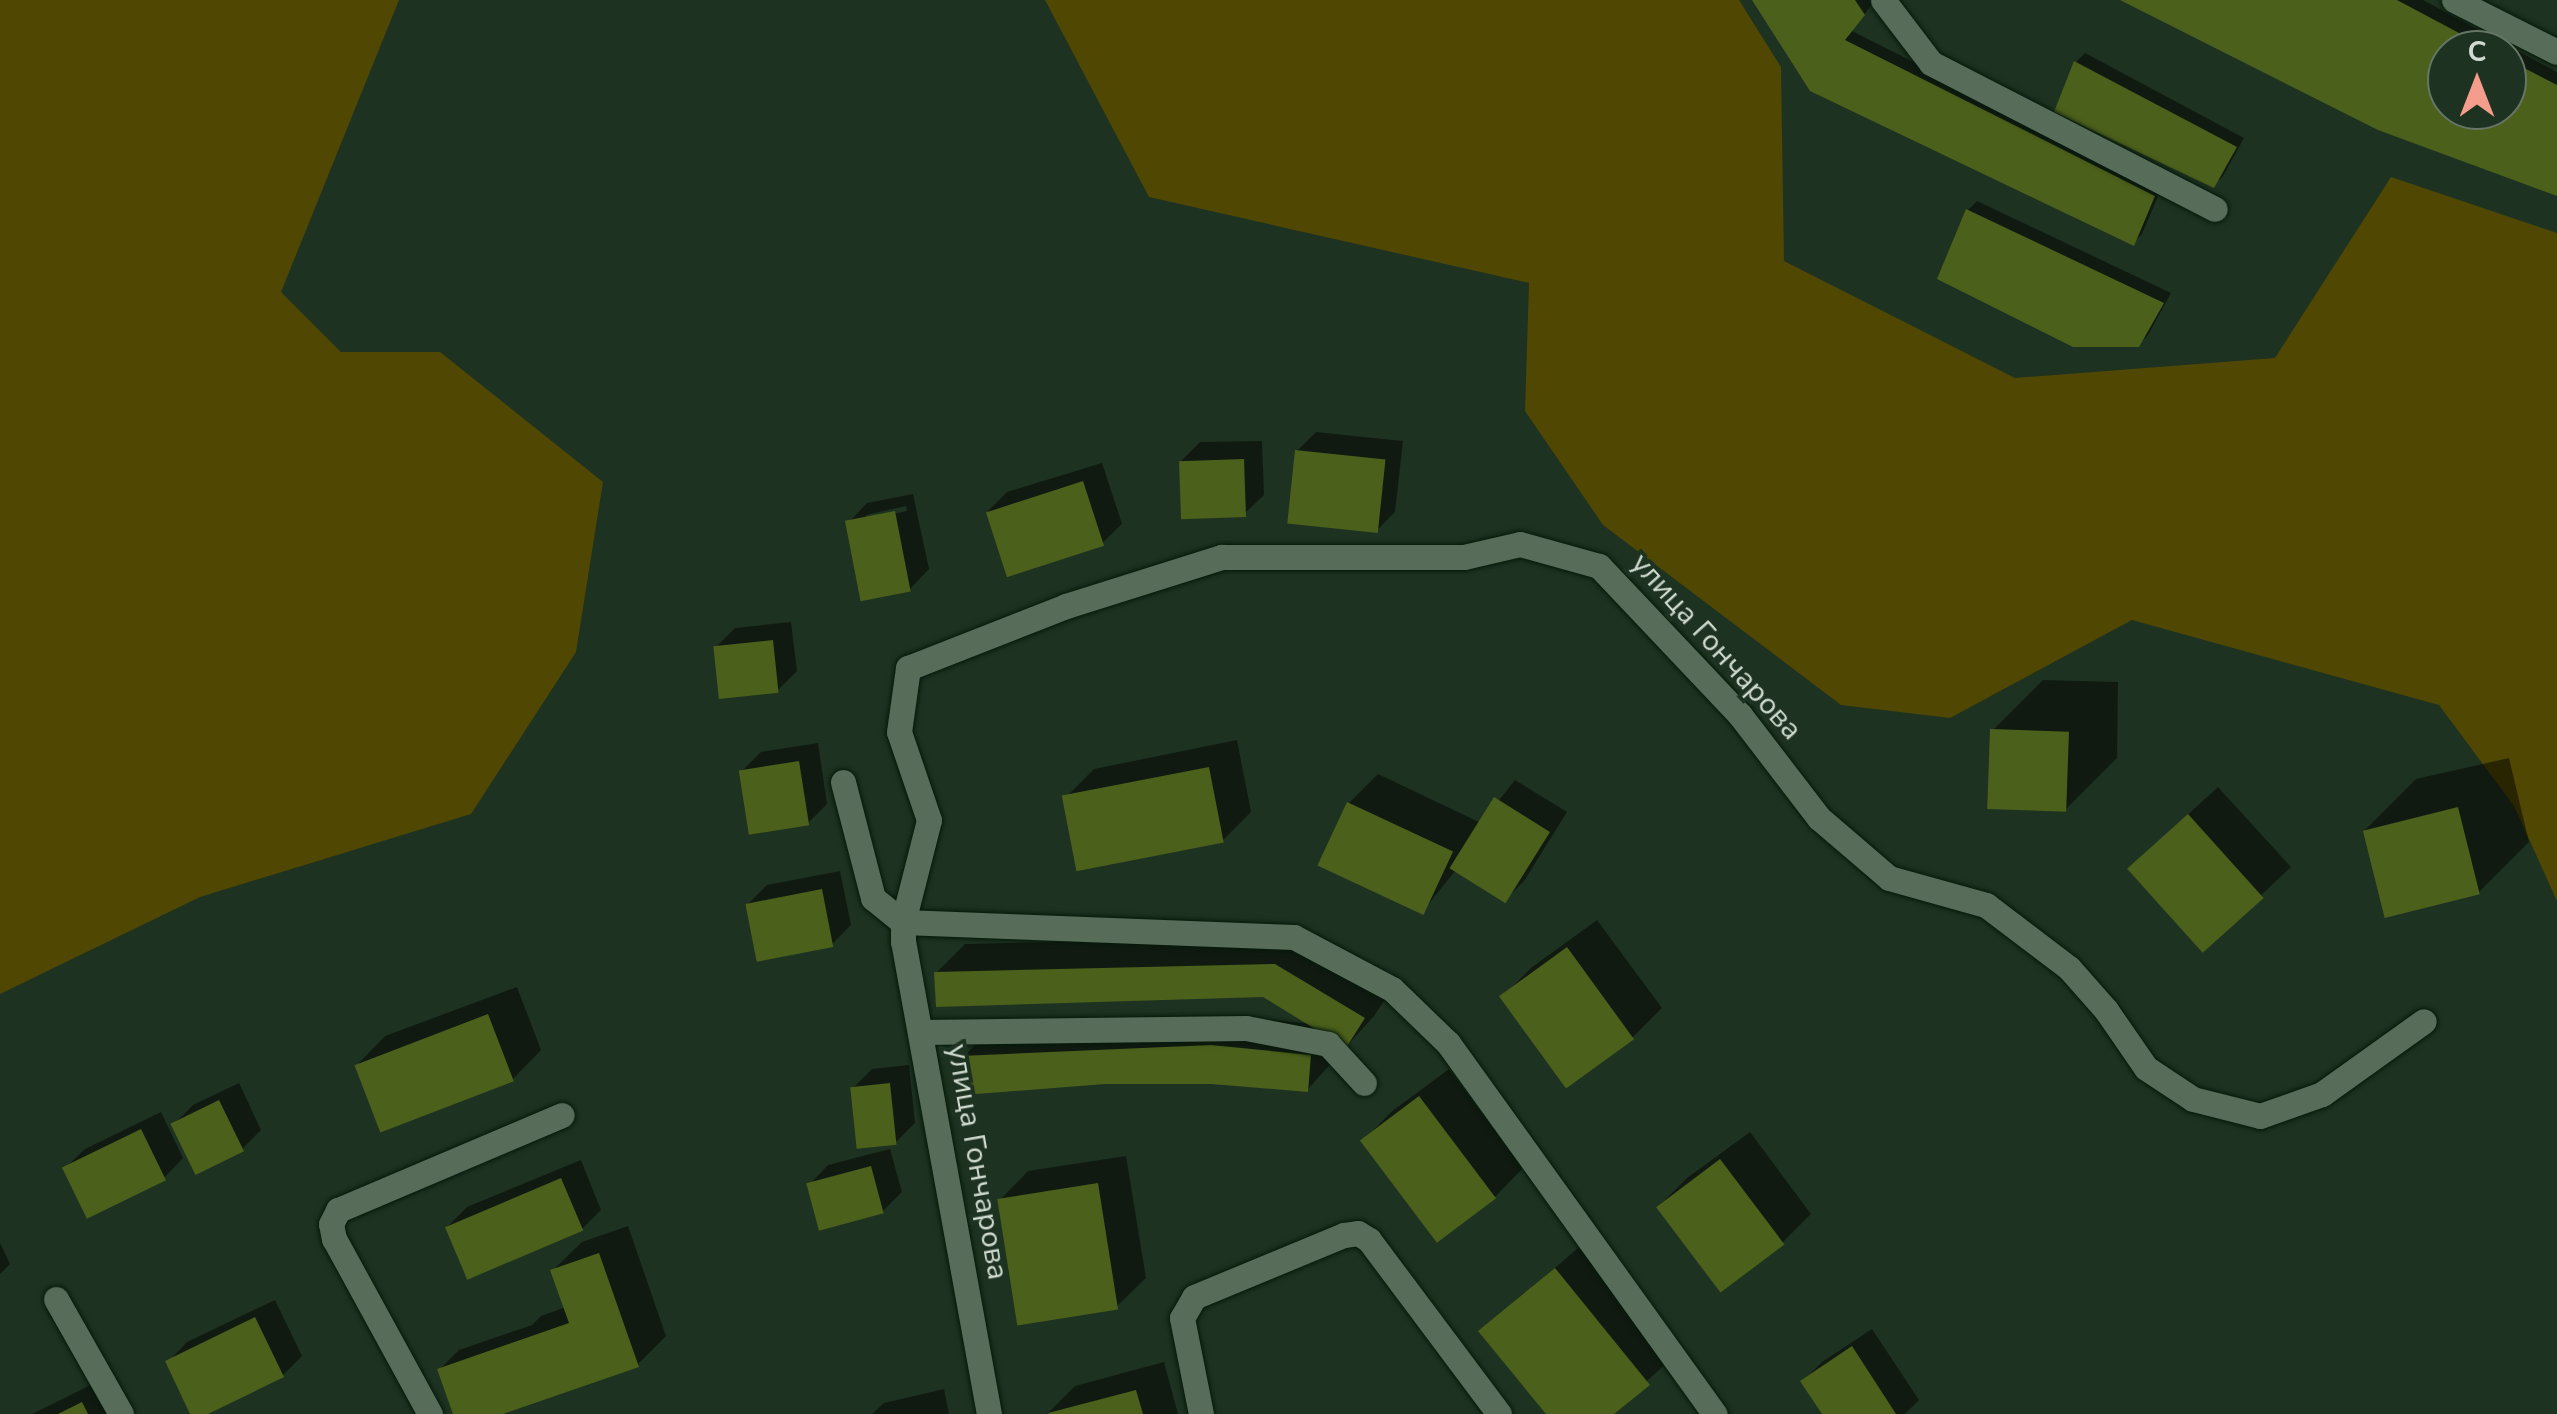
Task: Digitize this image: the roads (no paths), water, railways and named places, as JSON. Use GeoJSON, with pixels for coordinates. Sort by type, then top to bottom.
{"type":"FeatureCollection","features":[{"type":"Feature","properties":{"kind":"street"},"geometry":{"type":"LineString","coordinates":[[1883,0],[1931,63],[2216,208]]}},
{"type":"Feature","properties":{"kind":"street"},"geometry":{"type":"LineString","coordinates":[[2454,0],[2557,52]]}},
{"type":"Feature","properties":{"kind":"street","name":"улица Гончарова"},"geometry":{"type":"LineString","coordinates":[[989,1414],[903,922],[929,820],[899,732],[908,668],[1066,606],[1221,558],[1464,558],[1520,544],[1600,566],[1740,715],[1819,818],[1889,878],[1986,906],[2028,936],[2068,968],[2106,1010],[2146,1068],[2193,1100],[2260,1116],[2322,1094],[2424,1021]]}},
{"type":"Feature","properties":{"kind":"street"},"geometry":{"type":"LineString","coordinates":[[843,782],[872,898],[903,922],[1294,937],[1392,988],[1448,1043],[1715,1414]]}},
{"type":"Feature","properties":{"kind":"street"},"geometry":{"type":"LineString","coordinates":[[920,1032],[1246,1028],[1328,1044],[1364,1083]]}},
{"type":"Feature","properties":{"kind":"street"},"geometry":{"type":"LineString","coordinates":[[430,1414],[334,1239],[330,1224],[338,1210],[562,1115]]}},
{"type":"Feature","properties":{"kind":"street"},"geometry":{"type":"LineString","coordinates":[[1201,1414],[1182,1318],[1194,1297],[1344,1235],[1358,1233],[1369,1240],[1499,1414]]}},
{"type":"Feature","properties":{"kind":"street"},"geometry":{"type":"LineString","coordinates":[[56,1299],[121,1414]]}}]}
